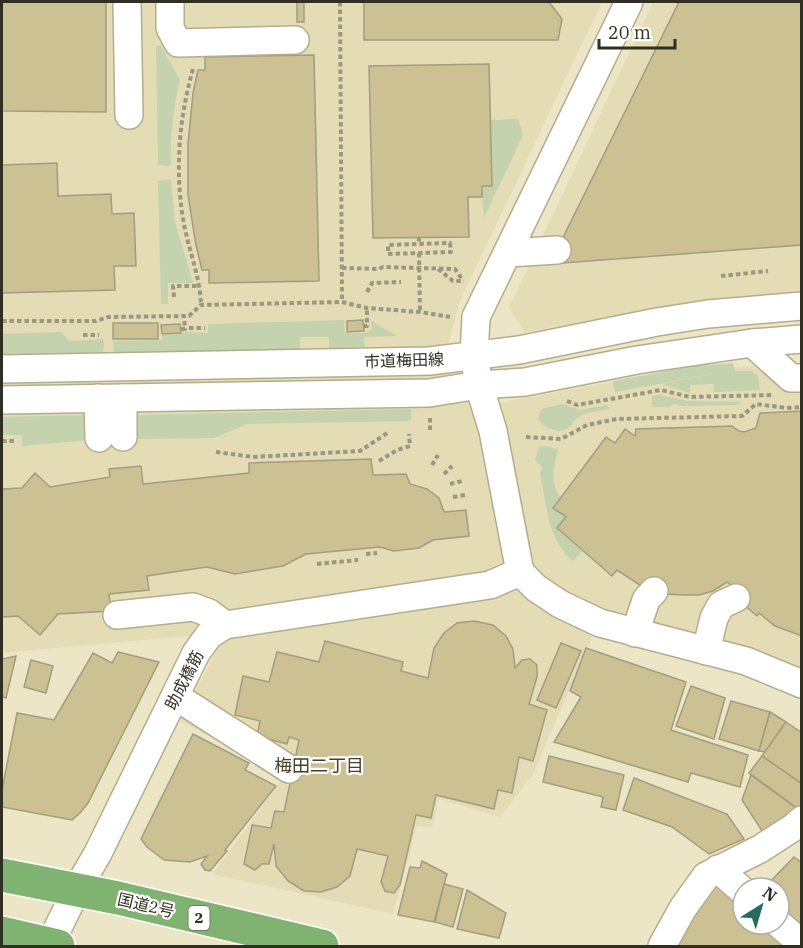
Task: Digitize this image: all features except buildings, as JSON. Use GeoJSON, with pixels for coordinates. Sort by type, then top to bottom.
{"type":"FeatureCollection","features":[{"type":"Feature","properties":{"kind":"highway","name":"2"},"geometry":{"type":"LineString","coordinates":[[2,875],[76,891]]}},
{"type":"Feature","properties":{"kind":"highway","name":"国道2号"},"geometry":{"type":"LineString","coordinates":[[76,891],[129,901],[322,946]]}},
{"type":"Feature","properties":{"kind":"highway"},"geometry":{"type":"LineString","coordinates":[[2,933],[52,946]]}},
{"type":"Feature","properties":{"kind":"street"},"geometry":{"type":"LineString","coordinates":[[128,2],[129,115]]}},
{"type":"Feature","properties":{"kind":"street"},"geometry":{"type":"LineString","coordinates":[[170,2],[170,28],[178,43],[295,40]]}},
{"type":"Feature","properties":{"kind":"street"},"geometry":{"type":"LineString","coordinates":[[629,2],[476,317],[474,356],[479,385],[493,431],[520,572],[536,588],[560,604],[600,624],[746,661],[801,684]]}},
{"type":"Feature","properties":{"kind":"street"},"geometry":{"type":"LineString","coordinates":[[508,253],[557,250]]}},
{"type":"Feature","properties":{"kind":"street","name":"市道梅田線"},"geometry":{"type":"LineString","coordinates":[[2,369],[407,361],[474,356],[519,350],[698,315],[801,306]]}},
{"type":"Feature","properties":{"kind":"street","name":"市道梅田線"},"geometry":{"type":"LineString","coordinates":[[2,400],[429,393],[479,385],[525,382],[637,360],[752,343],[801,339]]}},
{"type":"Feature","properties":{"kind":"street"},"geometry":{"type":"LineString","coordinates":[[752,343],[791,378],[801,378]]}},
{"type":"Feature","properties":{"kind":"street"},"geometry":{"type":"LineString","coordinates":[[110,398],[111,438]]}},
{"type":"Feature","properties":{"kind":"street"},"geometry":{"type":"LineString","coordinates":[[117,615],[193,607],[209,613],[225,625],[490,585],[520,572]]}},
{"type":"Feature","properties":{"kind":"street"},"geometry":{"type":"LineString","coordinates":[[635,633],[646,600],[654,591]]}},
{"type":"Feature","properties":{"kind":"street"},"geometry":{"type":"LineString","coordinates":[[706,651],[714,618],[721,604],[736,598]]}},
{"type":"Feature","properties":{"kind":"street","name":"助成橋筋"},"geometry":{"type":"LineString","coordinates":[[52,946],[76,891],[98,853],[204,641],[216,629],[225,625]]}},
{"type":"Feature","properties":{"kind":"street"},"geometry":{"type":"LineString","coordinates":[[175,696],[289,769]]}},
{"type":"Feature","properties":{"kind":"street"},"geometry":{"type":"LineString","coordinates":[[662,946],[688,900],[706,876],[760,849],[794,828],[801,820]]}},
{"type":"Feature","properties":{"kind":"street"},"geometry":{"type":"LineString","coordinates":[[718,869],[731,880]]}},
{"type":"Feature","properties":{"kind":"path"},"geometry":{"type":"LineString","coordinates":[[340,2],[342,302]]}},
{"type":"Feature","properties":{"kind":"path"},"geometry":{"type":"LineString","coordinates":[[178,43],[194,65],[182,116],[179,168],[184,220],[200,286],[201,305]]}},
{"type":"Feature","properties":{"kind":"path"},"geometry":{"type":"LineString","coordinates":[[419,237],[419,244]]}},
{"type":"Feature","properties":{"kind":"path"},"geometry":{"type":"LineString","coordinates":[[450,243],[451,252],[419,253],[388,254],[388,245],[450,243]]}},
{"type":"Feature","properties":{"kind":"path"},"geometry":{"type":"LineString","coordinates":[[419,253],[420,312]]}},
{"type":"Feature","properties":{"kind":"path"},"geometry":{"type":"LineString","coordinates":[[342,268],[455,269],[462,279]]}},
{"type":"Feature","properties":{"kind":"path"},"geometry":{"type":"LineString","coordinates":[[438,268],[453,281]]}},
{"type":"Feature","properties":{"kind":"path"},"geometry":{"type":"LineString","coordinates":[[721,276],[768,271]]}},
{"type":"Feature","properties":{"kind":"path"},"geometry":{"type":"LineString","coordinates":[[367,292],[372,283],[401,282]]}},
{"type":"Feature","properties":{"kind":"path"},"geometry":{"type":"LineString","coordinates":[[174,297],[173,286],[200,286]]}},
{"type":"Feature","properties":{"kind":"path"},"geometry":{"type":"LineString","coordinates":[[2,321],[96,321],[108,317],[189,316],[201,305],[342,302],[367,308],[461,317]]}},
{"type":"Feature","properties":{"kind":"path"},"geometry":{"type":"LineString","coordinates":[[363,326],[367,326],[367,308]]}},
{"type":"Feature","properties":{"kind":"path"},"geometry":{"type":"LineString","coordinates":[[181,328],[184,329],[184,316]]}},
{"type":"Feature","properties":{"kind":"path"},"geometry":{"type":"LineString","coordinates":[[189,328],[205,328]]}},
{"type":"Feature","properties":{"kind":"path"},"geometry":{"type":"LineString","coordinates":[[83,335],[99,335]]}},
{"type":"Feature","properties":{"kind":"path"},"geometry":{"type":"LineString","coordinates":[[563,399],[577,405],[661,390],[690,397],[779,395]]}},
{"type":"Feature","properties":{"kind":"path"},"geometry":{"type":"LineString","coordinates":[[526,437],[561,439],[587,425],[617,419],[742,416],[756,405],[801,407]]}},
{"type":"Feature","properties":{"kind":"path"},"geometry":{"type":"LineString","coordinates":[[216,452],[253,457],[360,451],[389,432]]}},
{"type":"Feature","properties":{"kind":"path"},"geometry":{"type":"LineString","coordinates":[[379,461],[387,455],[410,446],[409,434]]}},
{"type":"Feature","properties":{"kind":"path"},"geometry":{"type":"LineString","coordinates":[[2,441],[17,441]]}},
{"type":"Feature","properties":{"kind":"path"},"geometry":{"type":"LineString","coordinates":[[432,465],[438,455]]}},
{"type":"Feature","properties":{"kind":"path"},"geometry":{"type":"LineString","coordinates":[[444,474],[452,466]]}},
{"type":"Feature","properties":{"kind":"path"},"geometry":{"type":"LineString","coordinates":[[450,484],[462,481]]}},
{"type":"Feature","properties":{"kind":"path"},"geometry":{"type":"LineString","coordinates":[[453,496],[465,495]]}},
{"type":"Feature","properties":{"kind":"path"},"geometry":{"type":"LineString","coordinates":[[366,554],[377,553]]}},
{"type":"Feature","properties":{"kind":"path"},"geometry":{"type":"LineString","coordinates":[[317,564],[358,560]]}},
{"type":"Feature","properties":{"kind":"shaded area"},"geometry":{"type":"Polygon","coordinates":[[[2,2],[602,2],[459,303],[443,367],[481,406],[683,369],[801,365],[801,668],[741,647],[604,610],[532,776],[500,817],[439,799],[432,827],[417,826],[393,914],[212,874],[285,776],[180,721],[217,649],[189,636],[2,653],[2,2]]]}},
{"type":"Feature","properties":{"kind":"shaded area"},"geometry":{"type":"Polygon","coordinates":[[[653,2],[801,2],[801,294],[681,305],[525,332],[509,308],[653,2]]]}},
{"type":"Feature","properties":{"kind":"green space"},"geometry":{"type":"Polygon","coordinates":[[[156,46],[161,46],[180,80],[172,122],[171,166],[158,165],[156,46]]]}},
{"type":"Feature","properties":{"kind":"green space"},"geometry":{"type":"Polygon","coordinates":[[[518,119],[523,135],[484,218],[482,186],[492,186],[490,120],[518,119]]]}},
{"type":"Feature","properties":{"kind":"green space"},"geometry":{"type":"Polygon","coordinates":[[[171,179],[175,222],[193,283],[168,283],[168,304],[161,304],[158,181],[171,179]]]}},
{"type":"Feature","properties":{"kind":"green space"},"geometry":{"type":"Polygon","coordinates":[[[344,320],[345,333],[366,333],[372,329],[371,321],[397,336],[364,337],[365,347],[329,348],[329,337],[300,337],[300,350],[114,354],[113,341],[162,340],[162,335],[182,334],[183,332],[208,333],[208,324],[344,320]]]}},
{"type":"Feature","properties":{"kind":"green space"},"geometry":{"type":"Polygon","coordinates":[[[61,332],[69,341],[104,339],[103,353],[2,355],[2,334],[61,332]]]}},
{"type":"Feature","properties":{"kind":"green space"},"geometry":{"type":"Polygon","coordinates":[[[733,363],[735,371],[751,371],[758,376],[760,390],[714,392],[714,384],[690,385],[690,393],[662,384],[728,371],[615,392],[613,381],[693,366],[733,363]]]}},
{"type":"Feature","properties":{"kind":"green space"},"geometry":{"type":"Polygon","coordinates":[[[660,395],[689,401],[741,402],[738,405],[682,406],[674,404],[670,407],[652,407],[652,396],[660,395]]]}},
{"type":"Feature","properties":{"kind":"green space"},"geometry":{"type":"Polygon","coordinates":[[[563,404],[580,410],[608,405],[609,409],[580,416],[571,426],[562,431],[545,426],[538,419],[541,409],[563,404]]]}},
{"type":"Feature","properties":{"kind":"green space"},"geometry":{"type":"Polygon","coordinates":[[[411,409],[411,421],[247,424],[214,438],[135,439],[135,415],[411,409]]]}},
{"type":"Feature","properties":{"kind":"green space"},"geometry":{"type":"Polygon","coordinates":[[[88,415],[89,440],[22,446],[22,435],[2,435],[2,417],[88,415]]]}},
{"type":"Feature","properties":{"kind":"green space"},"geometry":{"type":"Polygon","coordinates":[[[547,446],[558,450],[554,481],[561,498],[553,508],[566,517],[557,529],[582,551],[573,561],[558,543],[546,509],[540,473],[542,467],[535,460],[539,447],[547,446]]]}},
{"type":"Feature","properties":{"kind":"district","name":"梅田二丁目"},"geometry":{"type":"Point","coordinates":[319,766]}}]}
